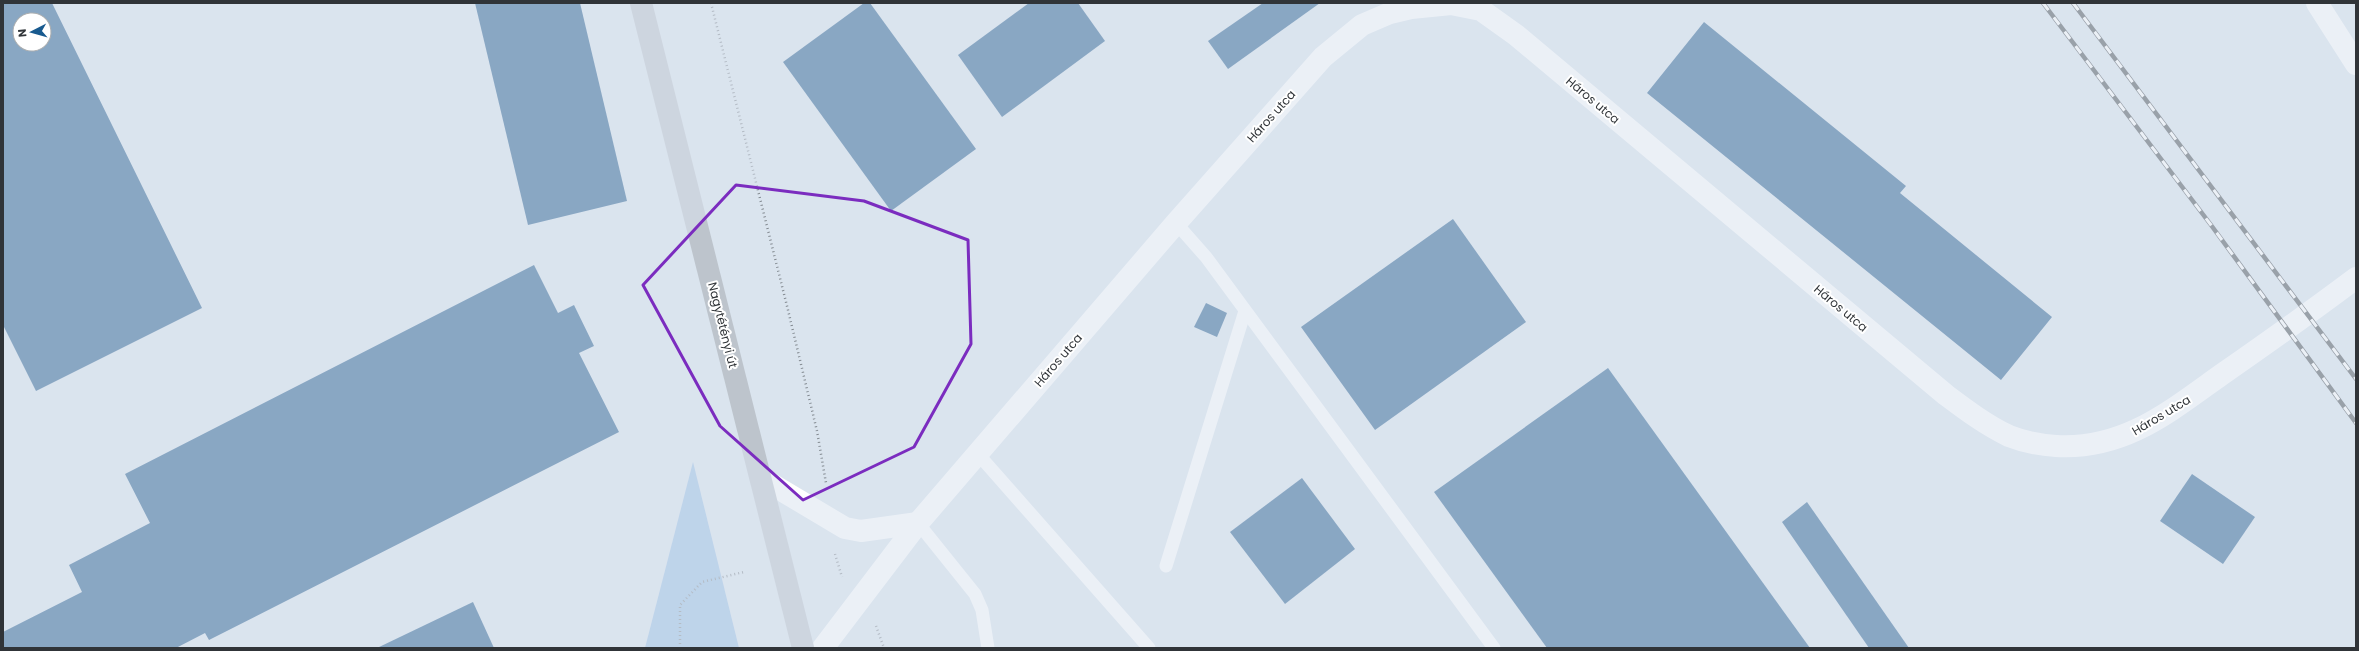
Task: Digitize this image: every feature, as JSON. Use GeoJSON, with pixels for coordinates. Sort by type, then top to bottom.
{"type":"FeatureCollection","features":[{"type":"Feature","properties":{"kind":"main road","name":"Nagytétényi út"},"geometry":{"type":"LineString","coordinates":[[642,3],[803,648]]}},
{"type":"Feature","properties":{"kind":"street"},"geometry":{"type":"LineString","coordinates":[[2317,3],[2356,64]]}},
{"type":"Feature","properties":{"kind":"street","name":"Háros utca"},"geometry":{"type":"LineString","coordinates":[[823,648],[918,523],[1176,223],[1323,57],[1362,25],[1390,13],[1411,8],[1450,4],[1481,10],[1516,35],[1946,395],[1977,418],[2017,438],[2040,445],[2072,447],[2102,444],[2135,432],[2170,412],[2356,278]]}},
{"type":"Feature","properties":{"kind":"street"},"geometry":{"type":"LineString","coordinates":[[761,478],[845,528],[860,531],[918,523]]}},
{"type":"Feature","properties":{"kind":"lane"},"geometry":{"type":"LineString","coordinates":[[1176,223],[1206,257],[1494,648]]}},
{"type":"Feature","properties":{"kind":"lane"},"geometry":{"type":"LineString","coordinates":[[1166,566],[1245,311]]}},
{"type":"Feature","properties":{"kind":"lane"},"geometry":{"type":"LineString","coordinates":[[978,454],[1149,648]]}},
{"type":"Feature","properties":{"kind":"lane"},"geometry":{"type":"LineString","coordinates":[[918,523],[976,594],[982,610],[988,648]]}},
{"type":"Feature","properties":{"kind":"path"},"geometry":{"type":"LineString","coordinates":[[711,3],[817,431],[826,482],[826,518],[837,565],[853,608]]}},
{"type":"Feature","properties":{"kind":"path"},"geometry":{"type":"LineString","coordinates":[[680,648],[680,604],[702,582],[744,572]]}},
{"type":"Feature","properties":{"kind":"highlighted area"},"geometry":{"type":"Polygon","coordinates":[[[736,185],[864,201],[968,240],[971,344],[914,447],[803,500],[720,426],[643,285],[736,185]]]}},
{"type":"Feature","properties":{"kind":"shaded area"},"geometry":{"type":"Polygon","coordinates":[[[693,462],[739,648],[645,648],[693,462]]]}},
{"type":"Feature","properties":{"kind":"building"},"geometry":{"type":"Polygon","coordinates":[[[3,3],[52,3],[202,308],[36,391],[3,325],[3,3]]]}},
{"type":"Feature","properties":{"kind":"building"},"geometry":{"type":"Polygon","coordinates":[[[475,3],[580,3],[627,201],[528,225],[475,3]]]}},
{"type":"Feature","properties":{"kind":"building"},"geometry":{"type":"Polygon","coordinates":[[[864,3],[870,3],[976,149],[891,211],[783,62],[864,3]]]}},
{"type":"Feature","properties":{"kind":"building"},"geometry":{"type":"Polygon","coordinates":[[[1029,3],[1078,3],[1105,41],[1002,117],[958,55],[1029,3]]]}},
{"type":"Feature","properties":{"kind":"building"},"geometry":{"type":"Polygon","coordinates":[[[1263,3],[1320,3],[1228,69],[1208,41],[1263,3]]]}},
{"type":"Feature","properties":{"kind":"building"},"geometry":{"type":"Polygon","coordinates":[[[1704,22],[1906,186],[1900,193],[2052,317],[2001,380],[1647,93],[1704,22]]]}},
{"type":"Feature","properties":{"kind":"building"},"geometry":{"type":"Polygon","coordinates":[[[1453,219],[1526,322],[1375,430],[1301,327],[1453,219]]]}},
{"type":"Feature","properties":{"kind":"building"},"geometry":{"type":"Polygon","coordinates":[[[534,265],[558,313],[574,305],[594,346],[579,353],[619,432],[209,640],[205,633],[176,648],[3,648],[3,632],[82,592],[69,565],[150,523],[125,474],[534,265]]]}},
{"type":"Feature","properties":{"kind":"building"},"geometry":{"type":"Polygon","coordinates":[[[1206,303],[1227,313],[1217,337],[1194,327],[1206,303]]]}},
{"type":"Feature","properties":{"kind":"building"},"geometry":{"type":"Polygon","coordinates":[[[1608,368],[1810,648],[1547,648],[1434,492],[1608,368]]]}},
{"type":"Feature","properties":{"kind":"building"},"geometry":{"type":"Polygon","coordinates":[[[2192,474],[2255,517],[2223,564],[2160,521],[2192,474]]]}},
{"type":"Feature","properties":{"kind":"building"},"geometry":{"type":"Polygon","coordinates":[[[1302,478],[1355,549],[1285,604],[1230,532],[1302,478]]]}},
{"type":"Feature","properties":{"kind":"building"},"geometry":{"type":"Polygon","coordinates":[[[1807,502],[1909,648],[1869,648],[1782,522],[1807,502]]]}},
{"type":"Feature","properties":{"kind":"building"},"geometry":{"type":"Polygon","coordinates":[[[473,602],[494,648],[377,648],[473,602]]]}},
{"type":"Feature","properties":{"kind":"railway"},"geometry":{"type":"LineString","coordinates":[[2043,3],[2211,225],[2356,423]]}},
{"type":"Feature","properties":{"kind":"railway"},"geometry":{"type":"LineString","coordinates":[[2073,3],[2356,379]]}}]}
